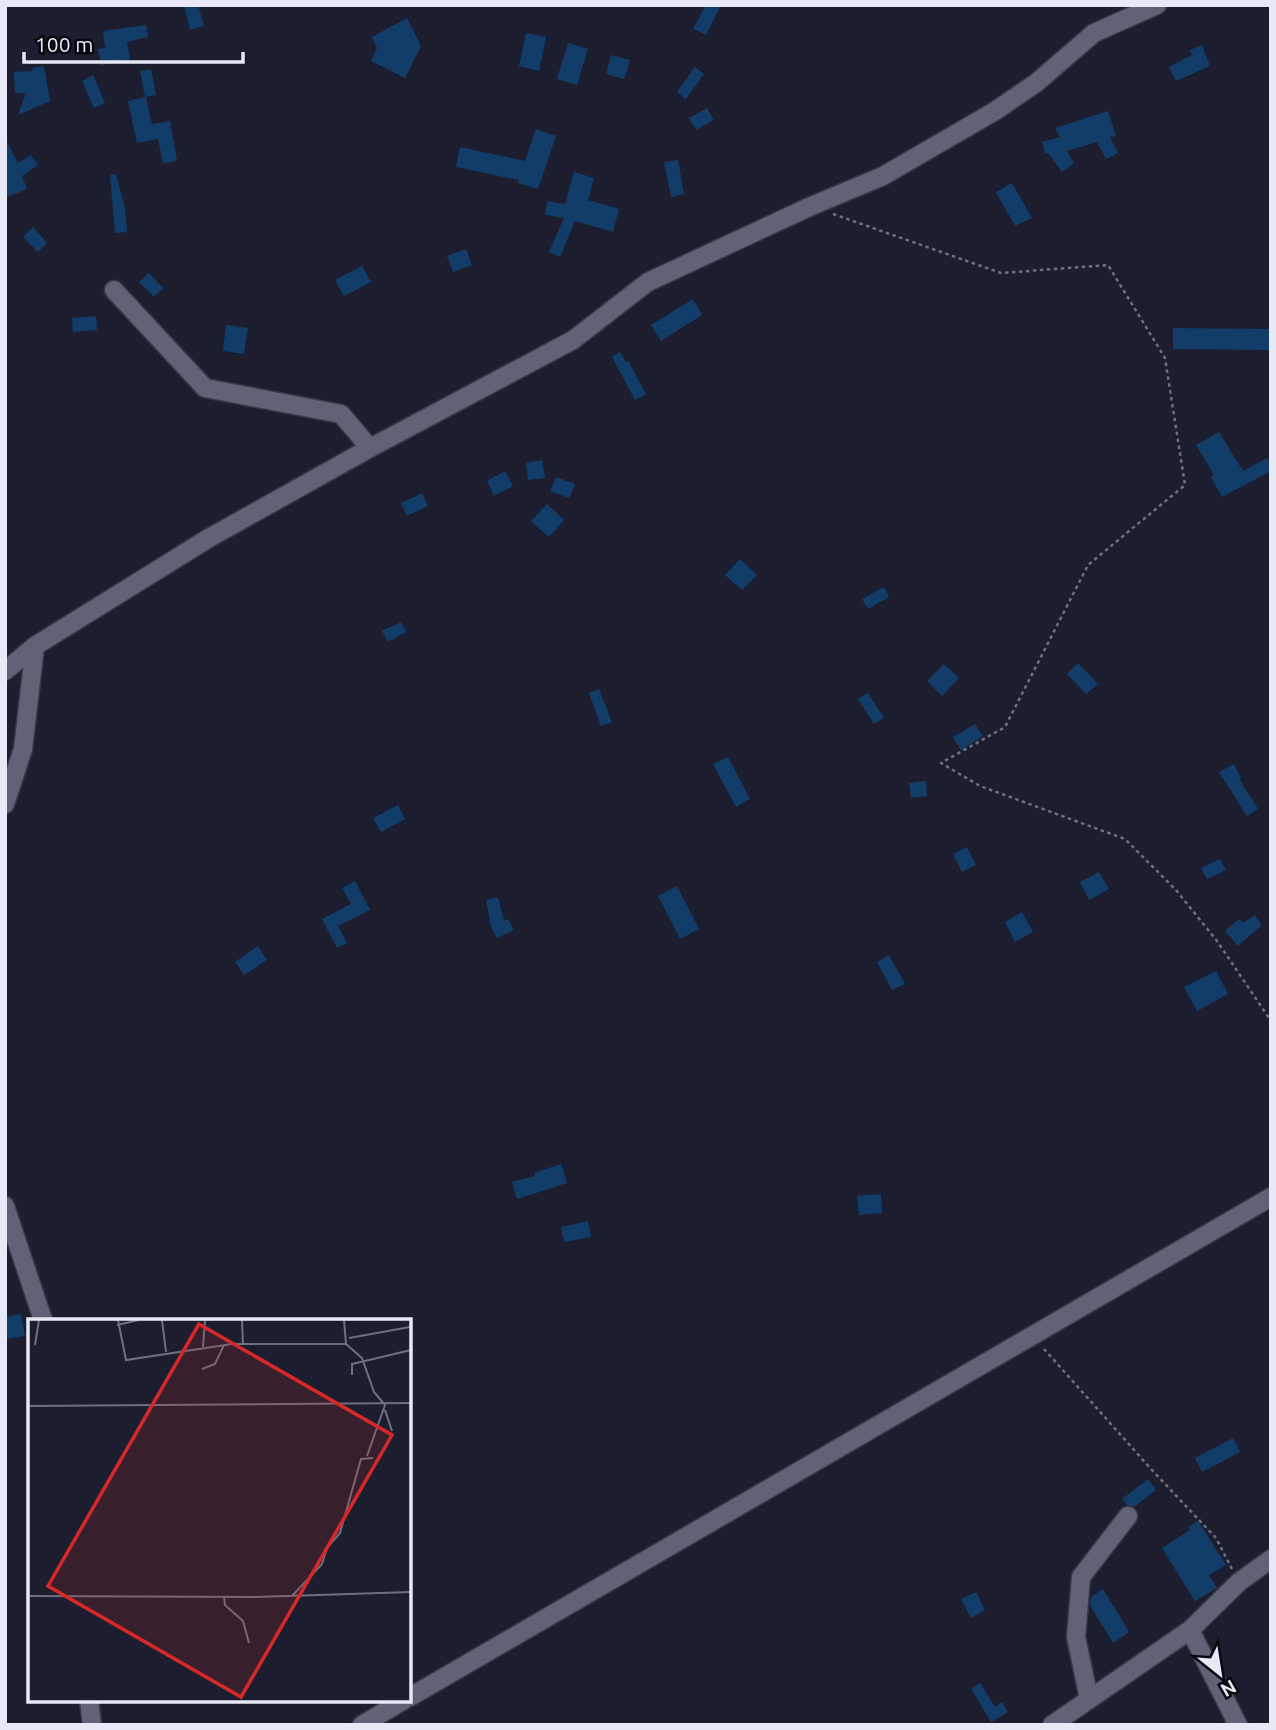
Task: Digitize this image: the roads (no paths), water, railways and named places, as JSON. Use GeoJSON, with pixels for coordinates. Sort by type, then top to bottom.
{"type":"FeatureCollection","features":[{"type":"Feature","properties":{"kind":"street"},"geometry":{"type":"LineString","coordinates":[[5,671],[35,646],[209,538],[370,448],[573,340],[648,282],[809,206],[883,176],[984,118],[1035,83],[1094,33],[1157,5]]}},
{"type":"Feature","properties":{"kind":"street"},"geometry":{"type":"LineString","coordinates":[[114,290],[205,388],[341,414],[370,448]]}},
{"type":"Feature","properties":{"kind":"street"},"geometry":{"type":"LineString","coordinates":[[5,804],[23,749],[35,646]]}},
{"type":"Feature","properties":{"kind":"street"},"geometry":{"type":"LineString","coordinates":[[411,1696],[1271,1197]]}},
{"type":"Feature","properties":{"kind":"street"},"geometry":{"type":"LineString","coordinates":[[5,1206],[42,1319]]}},
{"type":"Feature","properties":{"kind":"street"},"geometry":{"type":"LineString","coordinates":[[1089,1699],[1076,1637],[1081,1577],[1128,1516]]}},
{"type":"Feature","properties":{"kind":"street"},"geometry":{"type":"LineString","coordinates":[[1052,1725],[1190,1630],[1239,1582],[1271,1559]]}},
{"type":"Feature","properties":{"kind":"street"},"geometry":{"type":"LineString","coordinates":[[1190,1630],[1238,1725]]}},
{"type":"Feature","properties":{"kind":"street"},"geometry":{"type":"LineString","coordinates":[[89,1702],[92,1725]]}},
{"type":"Feature","properties":{"kind":"street"},"geometry":{"type":"LineString","coordinates":[[362,1725],[401,1702]]}}]}
